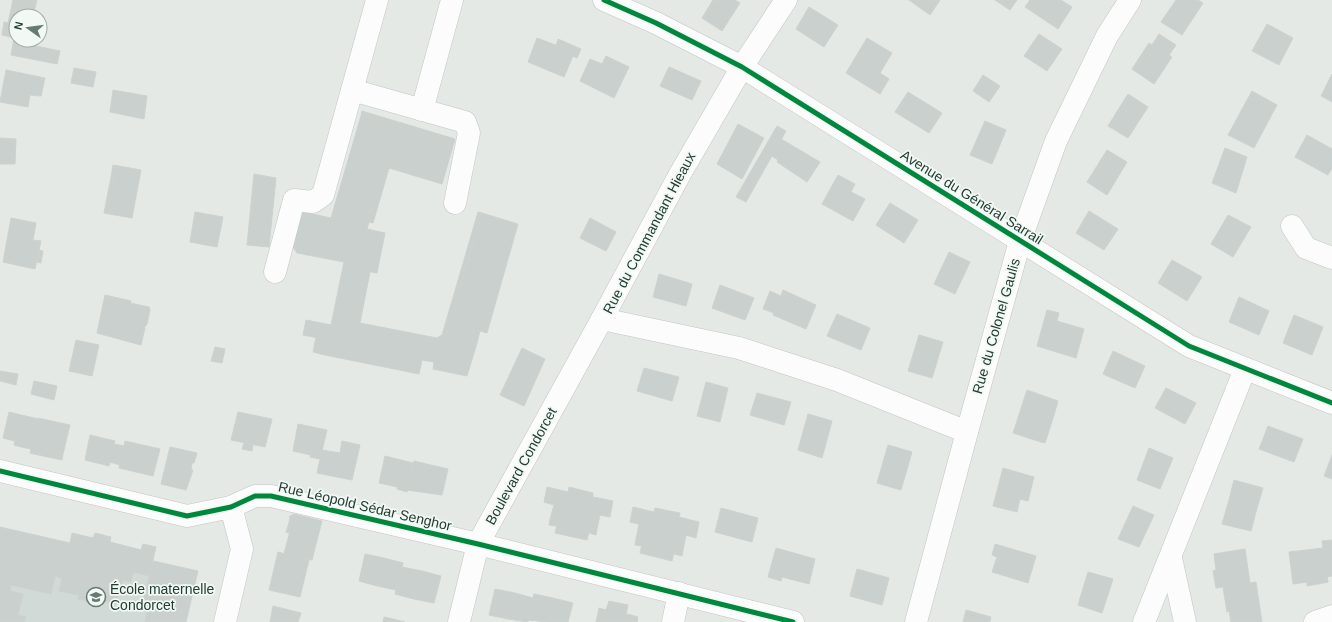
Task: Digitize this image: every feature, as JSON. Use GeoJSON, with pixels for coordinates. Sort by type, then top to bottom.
{"type":"FeatureCollection","features":[{"type":"Feature","properties":{"kind":"street"},"geometry":{"type":"LineString","coordinates":[[275,272],[294,200],[313,202],[323,196],[377,0]]}},
{"type":"Feature","properties":{"kind":"street"},"geometry":{"type":"LineString","coordinates":[[422,110],[452,0]]}},
{"type":"Feature","properties":{"kind":"street","name":"Avenue du Général Sarrail"},"geometry":{"type":"LineString","coordinates":[[604,0],[656,23],[742,67],[1189,346],[1332,403]]}},
{"type":"Feature","properties":{"kind":"street","name":"Rue du Commandant Hieaux"},"geometry":{"type":"LineString","coordinates":[[786,0],[742,67],[680,174],[602,319],[739,348],[836,380],[967,432]]}},
{"type":"Feature","properties":{"kind":"street","name":"Rue du Colonel Gaulis"},"geometry":{"type":"LineString","coordinates":[[916,622],[1020,241],[1056,141],[1124,2]]}},
{"type":"Feature","properties":{"kind":"street"},"geometry":{"type":"LineString","coordinates":[[352,90],[465,122],[470,133],[455,203]]}},
{"type":"Feature","properties":{"kind":"street"},"geometry":{"type":"LineString","coordinates":[[1292,226],[1306,248],[1332,258]]}},
{"type":"Feature","properties":{"kind":"street","name":"Boulevard Condorcet"},"geometry":{"type":"LineString","coordinates":[[459,622],[478,544],[602,319]]}},
{"type":"Feature","properties":{"kind":"street"},"geometry":{"type":"LineString","coordinates":[[1144,622],[1171,558],[1245,369]]}},
{"type":"Feature","properties":{"kind":"street","name":"Rue Léopold Sédar Senghor"},"geometry":{"type":"LineString","coordinates":[[0,471],[187,516],[231,507],[254,496],[271,496],[478,544],[793,622]]}},
{"type":"Feature","properties":{"kind":"street"},"geometry":{"type":"LineString","coordinates":[[225,622],[242,549],[231,507]]}},
{"type":"Feature","properties":{"kind":"street"},"geometry":{"type":"LineString","coordinates":[[1171,558],[1185,622]]}},
{"type":"Feature","properties":{"kind":"street"},"geometry":{"type":"LineString","coordinates":[[673,622],[679,594]]}},
{"type":"Feature","properties":{"kind":"street"},"geometry":{"type":"LineString","coordinates":[[1315,622],[1332,616]]}},
{"type":"Feature","properties":{"kind":"shaded area","name":"École maternelle Condorcet"},"geometry":{"type":"Polygon","coordinates":[[[0,527],[70,543],[93,538],[95,533],[111,537],[110,542],[141,550],[143,544],[156,547],[153,561],[198,571],[186,622],[0,622],[0,527]]]}},
{"type":"Feature","properties":{"kind":"building"},"geometry":{"type":"Polygon","coordinates":[[[13,0],[37,0],[35,8],[11,8],[13,0]]]}},
{"type":"Feature","properties":{"kind":"building"},"geometry":{"type":"Polygon","coordinates":[[[713,0],[735,0],[740,3],[722,31],[702,18],[713,0]]]}},
{"type":"Feature","properties":{"kind":"building"},"geometry":{"type":"Polygon","coordinates":[[[909,0],[940,0],[930,15],[909,0]]]}},
{"type":"Feature","properties":{"kind":"building"},"geometry":{"type":"Polygon","coordinates":[[[995,0],[1017,0],[1010,10],[995,0]]]}},
{"type":"Feature","properties":{"kind":"building"},"geometry":{"type":"Polygon","coordinates":[[[1030,0],[1061,0],[1072,7],[1058,29],[1025,7],[1030,0]]]}},
{"type":"Feature","properties":{"kind":"building"},"geometry":{"type":"Polygon","coordinates":[[[1176,0],[1198,0],[1203,3],[1182,35],[1161,22],[1176,0]]]}},
{"type":"Feature","properties":{"kind":"building"},"geometry":{"type":"Polygon","coordinates":[[[809,7],[838,25],[824,47],[796,29],[809,7]]]}},
{"type":"Feature","properties":{"kind":"building"},"geometry":{"type":"Polygon","coordinates":[[[4,22],[8,23],[8,36],[2,35],[4,22]]]}},
{"type":"Feature","properties":{"kind":"building"},"geometry":{"type":"Polygon","coordinates":[[[1267,24],[1293,38],[1279,65],[1252,51],[1267,24]]]}},
{"type":"Feature","properties":{"kind":"building"},"geometry":{"type":"Polygon","coordinates":[[[1039,34],[1062,49],[1047,71],[1024,56],[1039,34]]]}},
{"type":"Feature","properties":{"kind":"building"},"geometry":{"type":"Polygon","coordinates":[[[1159,34],[1176,45],[1169,55],[1172,57],[1154,84],[1132,69],[1149,43],[1152,45],[1159,34]]]}},
{"type":"Feature","properties":{"kind":"building"},"geometry":{"type":"Polygon","coordinates":[[[537,38],[558,46],[557,49],[573,56],[564,77],[528,62],[537,38]]]}},
{"type":"Feature","properties":{"kind":"building"},"geometry":{"type":"Polygon","coordinates":[[[867,38],[892,53],[880,73],[889,79],[880,94],[846,73],[867,38]]]}},
{"type":"Feature","properties":{"kind":"building"},"geometry":{"type":"Polygon","coordinates":[[[558,39],[581,49],[577,58],[557,49],[558,46],[556,45],[558,39]]]}},
{"type":"Feature","properties":{"kind":"building"},"geometry":{"type":"Polygon","coordinates":[[[12,48],[46,48],[60,51],[57,64],[11,55],[12,48]]]}},
{"type":"Feature","properties":{"kind":"building"},"geometry":{"type":"Polygon","coordinates":[[[606,56],[629,67],[614,98],[580,81],[590,59],[602,64],[606,56]]]}},
{"type":"Feature","properties":{"kind":"building"},"geometry":{"type":"Polygon","coordinates":[[[669,67],[701,81],[692,100],[660,86],[669,67]]]}},
{"type":"Feature","properties":{"kind":"building"},"geometry":{"type":"Polygon","coordinates":[[[74,68],[96,72],[93,87],[71,83],[74,68]]]}},
{"type":"Feature","properties":{"kind":"building"},"geometry":{"type":"Polygon","coordinates":[[[6,70],[45,78],[41,96],[30,95],[28,107],[0,102],[6,70]]]}},
{"type":"Feature","properties":{"kind":"building"},"geometry":{"type":"Polygon","coordinates":[[[1332,74],[1332,102],[1321,96],[1332,74]]]}},
{"type":"Feature","properties":{"kind":"building"},"geometry":{"type":"Polygon","coordinates":[[[983,75],[1000,86],[989,102],[973,91],[983,75]]]}},
{"type":"Feature","properties":{"kind":"building"},"geometry":{"type":"Polygon","coordinates":[[[113,90],[147,96],[144,119],[110,112],[113,90]]]}},
{"type":"Feature","properties":{"kind":"building"},"geometry":{"type":"Polygon","coordinates":[[[1252,91],[1277,105],[1254,148],[1228,135],[1252,91]]]}},
{"type":"Feature","properties":{"kind":"building"},"geometry":{"type":"Polygon","coordinates":[[[908,92],[942,113],[929,133],[895,112],[908,92]]]}},
{"type":"Feature","properties":{"kind":"building"},"geometry":{"type":"Polygon","coordinates":[[[1128,94],[1148,107],[1128,138],[1108,126],[1128,94]]]}},
{"type":"Feature","properties":{"kind":"building"},"geometry":{"type":"Polygon","coordinates":[[[362,111],[455,139],[442,184],[389,168],[373,223],[366,221],[369,211],[372,212],[387,160],[396,162],[396,165],[439,178],[444,162],[441,161],[442,157],[445,158],[450,142],[386,123],[385,126],[376,124],[377,120],[361,116],[362,111]]]}},
{"type":"Feature","properties":{"kind":"building"},"geometry":{"type":"Polygon","coordinates":[[[361,116],[377,120],[376,124],[385,126],[386,123],[450,142],[445,158],[442,157],[441,161],[444,162],[439,178],[396,165],[396,162],[387,160],[372,212],[369,211],[366,221],[369,222],[367,229],[385,233],[377,273],[366,271],[354,326],[383,332],[382,337],[394,340],[395,335],[441,344],[446,341],[445,339],[458,297],[463,298],[466,287],[461,285],[477,229],[481,230],[482,224],[479,223],[482,213],[518,224],[487,333],[474,329],[470,341],[477,343],[467,376],[433,369],[434,362],[422,360],[419,374],[325,355],[328,340],[303,335],[306,320],[331,325],[344,262],[297,253],[292,245],[298,211],[331,218],[361,116]]]}},
{"type":"Feature","properties":{"kind":"building"},"geometry":{"type":"Polygon","coordinates":[[[985,121],[1006,130],[992,164],[970,155],[985,121]]]}},
{"type":"Feature","properties":{"kind":"building"},"geometry":{"type":"Polygon","coordinates":[[[738,124],[764,138],[742,179],[717,164],[738,124]]]}},
{"type":"Feature","properties":{"kind":"building"},"geometry":{"type":"Polygon","coordinates":[[[777,126],[786,131],[746,202],[736,197],[777,126]]]}},
{"type":"Feature","properties":{"kind":"building"},"geometry":{"type":"Polygon","coordinates":[[[1307,135],[1332,149],[1332,168],[1328,175],[1295,157],[1307,135]]]}},
{"type":"Feature","properties":{"kind":"building"},"geometry":{"type":"Polygon","coordinates":[[[0,138],[16,139],[15,164],[0,164],[0,138]]]}},
{"type":"Feature","properties":{"kind":"building"},"geometry":{"type":"Polygon","coordinates":[[[781,139],[820,162],[807,182],[777,162],[778,160],[772,156],[781,139]]]}},
{"type":"Feature","properties":{"kind":"building"},"geometry":{"type":"Polygon","coordinates":[[[1225,148],[1247,157],[1236,193],[1212,183],[1225,148]]]}},
{"type":"Feature","properties":{"kind":"building"},"geometry":{"type":"Polygon","coordinates":[[[1107,150],[1127,162],[1107,195],[1087,182],[1107,150]]]}},
{"type":"Feature","properties":{"kind":"building"},"geometry":{"type":"Polygon","coordinates":[[[113,165],[141,170],[132,218],[104,213],[109,187],[112,188],[114,178],[111,178],[113,165]]]}},
{"type":"Feature","properties":{"kind":"building"},"geometry":{"type":"Polygon","coordinates":[[[254,174],[276,178],[269,247],[247,245],[254,174]]]}},
{"type":"Feature","properties":{"kind":"building"},"geometry":{"type":"Polygon","coordinates":[[[838,175],[855,184],[851,192],[865,199],[853,221],[822,204],[838,175]]]}},
{"type":"Feature","properties":{"kind":"building"},"geometry":{"type":"Polygon","coordinates":[[[111,178],[114,178],[112,188],[109,187],[111,178]]]}},
{"type":"Feature","properties":{"kind":"building"},"geometry":{"type":"Polygon","coordinates":[[[890,203],[918,220],[904,243],[876,225],[890,203]]]}},
{"type":"Feature","properties":{"kind":"building"},"geometry":{"type":"Polygon","coordinates":[[[1089,211],[1118,229],[1104,250],[1076,233],[1089,211]]]}},
{"type":"Feature","properties":{"kind":"building"},"geometry":{"type":"Polygon","coordinates":[[[195,212],[223,217],[217,247],[190,242],[195,212]]]}},
{"type":"Feature","properties":{"kind":"building"},"geometry":{"type":"Polygon","coordinates":[[[478,212],[482,213],[479,223],[482,224],[481,230],[477,229],[461,285],[466,287],[463,298],[458,297],[445,339],[446,341],[441,344],[395,335],[394,340],[382,337],[383,332],[354,326],[366,271],[370,272],[360,323],[437,338],[442,335],[478,212]]]}},
{"type":"Feature","properties":{"kind":"building"},"geometry":{"type":"Polygon","coordinates":[[[1228,215],[1251,227],[1233,257],[1211,244],[1228,215]]]}},
{"type":"Feature","properties":{"kind":"building"},"geometry":{"type":"Polygon","coordinates":[[[11,218],[36,223],[33,240],[41,241],[35,269],[3,262],[11,218]]]}},
{"type":"Feature","properties":{"kind":"building"},"geometry":{"type":"Polygon","coordinates":[[[590,218],[616,232],[606,251],[580,238],[590,218]]]}},
{"type":"Feature","properties":{"kind":"building"},"geometry":{"type":"Polygon","coordinates":[[[39,250],[43,251],[41,263],[37,262],[39,250]]]}},
{"type":"Feature","properties":{"kind":"building"},"geometry":{"type":"Polygon","coordinates":[[[949,252],[970,262],[955,294],[934,284],[949,252]]]}},
{"type":"Feature","properties":{"kind":"building"},"geometry":{"type":"Polygon","coordinates":[[[1172,260],[1202,277],[1187,301],[1158,283],[1172,260]]]}},
{"type":"Feature","properties":{"kind":"building"},"geometry":{"type":"Polygon","coordinates":[[[659,274],[692,284],[686,306],[653,297],[659,274]]]}},
{"type":"Feature","properties":{"kind":"building"},"geometry":{"type":"Polygon","coordinates":[[[720,285],[754,298],[745,320],[712,308],[720,285]]]}},
{"type":"Feature","properties":{"kind":"building"},"geometry":{"type":"Polygon","coordinates":[[[783,290],[816,305],[806,329],[773,315],[774,313],[763,309],[770,291],[781,296],[783,290]]]}},
{"type":"Feature","properties":{"kind":"building"},"geometry":{"type":"Polygon","coordinates":[[[105,295],[131,301],[125,324],[145,328],[141,345],[97,333],[105,295]]]}},
{"type":"Feature","properties":{"kind":"building"},"geometry":{"type":"Polygon","coordinates":[[[1239,297],[1269,311],[1259,335],[1229,322],[1239,297]]]}},
{"type":"Feature","properties":{"kind":"building"},"geometry":{"type":"Polygon","coordinates":[[[130,303],[149,307],[150,310],[147,324],[144,328],[125,324],[130,303]]]}},
{"type":"Feature","properties":{"kind":"building"},"geometry":{"type":"Polygon","coordinates":[[[1047,310],[1059,313],[1057,321],[1084,329],[1076,358],[1037,346],[1047,310]]]}},
{"type":"Feature","properties":{"kind":"building"},"geometry":{"type":"Polygon","coordinates":[[[837,314],[870,328],[861,350],[827,336],[837,314]]]}},
{"type":"Feature","properties":{"kind":"building"},"geometry":{"type":"Polygon","coordinates":[[[1294,315],[1323,327],[1312,355],[1283,343],[1294,315]]]}},
{"type":"Feature","properties":{"kind":"building"},"geometry":{"type":"Polygon","coordinates":[[[474,329],[480,331],[477,343],[470,341],[474,329]]]}},
{"type":"Feature","properties":{"kind":"building"},"geometry":{"type":"Polygon","coordinates":[[[919,335],[943,342],[932,378],[908,371],[919,335]]]}},
{"type":"Feature","properties":{"kind":"building"},"geometry":{"type":"Polygon","coordinates":[[[316,337],[328,340],[325,355],[313,352],[316,337]]]}},
{"type":"Feature","properties":{"kind":"building"},"geometry":{"type":"Polygon","coordinates":[[[76,340],[99,345],[92,376],[69,371],[76,340]]]}},
{"type":"Feature","properties":{"kind":"building"},"geometry":{"type":"Polygon","coordinates":[[[215,347],[225,349],[222,363],[211,361],[215,347]]]}},
{"type":"Feature","properties":{"kind":"building"},"geometry":{"type":"Polygon","coordinates":[[[522,348],[545,359],[524,406],[500,395],[522,348]]]}},
{"type":"Feature","properties":{"kind":"building"},"geometry":{"type":"Polygon","coordinates":[[[1113,351],[1145,366],[1135,388],[1103,374],[1113,351]]]}},
{"type":"Feature","properties":{"kind":"building"},"geometry":{"type":"Polygon","coordinates":[[[644,368],[679,377],[672,401],[637,391],[644,368]]]}},
{"type":"Feature","properties":{"kind":"building"},"geometry":{"type":"Polygon","coordinates":[[[0,371],[18,374],[16,385],[0,381],[0,371]]]}},
{"type":"Feature","properties":{"kind":"building"},"geometry":{"type":"Polygon","coordinates":[[[34,381],[57,386],[54,400],[31,394],[34,381]]]}},
{"type":"Feature","properties":{"kind":"building"},"geometry":{"type":"Polygon","coordinates":[[[706,382],[728,388],[720,422],[697,416],[706,382]]]}},
{"type":"Feature","properties":{"kind":"building"},"geometry":{"type":"Polygon","coordinates":[[[1166,388],[1196,403],[1185,424],[1155,408],[1166,388]]]}},
{"type":"Feature","properties":{"kind":"building"},"geometry":{"type":"Polygon","coordinates":[[[1027,390],[1058,401],[1054,415],[1050,413],[1041,442],[1013,433],[1027,390]]]}},
{"type":"Feature","properties":{"kind":"building"},"geometry":{"type":"Polygon","coordinates":[[[757,393],[791,402],[784,425],[750,415],[757,393]]]}},
{"type":"Feature","properties":{"kind":"building"},"geometry":{"type":"Polygon","coordinates":[[[9,412],[38,419],[31,449],[21,447],[22,443],[3,438],[9,412]]]}},
{"type":"Feature","properties":{"kind":"building"},"geometry":{"type":"Polygon","coordinates":[[[238,412],[272,419],[265,447],[231,440],[238,412]]]}},
{"type":"Feature","properties":{"kind":"building"},"geometry":{"type":"Polygon","coordinates":[[[1050,413],[1054,415],[1045,443],[1041,442],[1050,413]]]}},
{"type":"Feature","properties":{"kind":"building"},"geometry":{"type":"Polygon","coordinates":[[[808,414],[832,421],[822,458],[798,450],[808,414]]]}},
{"type":"Feature","properties":{"kind":"building"},"geometry":{"type":"Polygon","coordinates":[[[38,418],[70,425],[63,454],[45,449],[43,456],[30,453],[38,418]]]}},
{"type":"Feature","properties":{"kind":"building"},"geometry":{"type":"Polygon","coordinates":[[[298,424],[327,430],[320,459],[310,457],[311,452],[304,450],[302,453],[293,451],[298,424]]]}},
{"type":"Feature","properties":{"kind":"building"},"geometry":{"type":"Polygon","coordinates":[[[1268,426],[1303,439],[1294,462],[1259,449],[1268,426]]]}},
{"type":"Feature","properties":{"kind":"building"},"geometry":{"type":"Polygon","coordinates":[[[90,435],[115,441],[114,444],[124,446],[120,465],[110,462],[109,466],[85,460],[90,435]]]}},
{"type":"Feature","properties":{"kind":"building"},"geometry":{"type":"Polygon","coordinates":[[[15,441],[22,443],[21,447],[14,445],[15,441]]]}},
{"type":"Feature","properties":{"kind":"building"},"geometry":{"type":"Polygon","coordinates":[[[125,441],[160,449],[153,476],[119,468],[125,441]]]}},
{"type":"Feature","properties":{"kind":"building"},"geometry":{"type":"Polygon","coordinates":[[[342,441],[360,445],[352,480],[317,473],[322,450],[340,453],[342,441]]]}},
{"type":"Feature","properties":{"kind":"building"},"geometry":{"type":"Polygon","coordinates":[[[244,443],[253,445],[252,451],[242,449],[244,443]]]}},
{"type":"Feature","properties":{"kind":"building"},"geometry":{"type":"Polygon","coordinates":[[[888,445],[912,452],[901,490],[877,483],[888,445]]]}},
{"type":"Feature","properties":{"kind":"building"},"geometry":{"type":"Polygon","coordinates":[[[170,447],[197,453],[194,463],[192,463],[191,469],[193,470],[186,490],[161,484],[170,447]]]}},
{"type":"Feature","properties":{"kind":"building"},"geometry":{"type":"Polygon","coordinates":[[[1149,448],[1173,458],[1160,489],[1137,480],[1149,448]]]}},
{"type":"Feature","properties":{"kind":"building"},"geometry":{"type":"Polygon","coordinates":[[[45,449],[63,454],[62,460],[43,456],[45,449]]]}},
{"type":"Feature","properties":{"kind":"building"},"geometry":{"type":"Polygon","coordinates":[[[304,450],[311,452],[311,455],[302,453],[304,450]]]}},
{"type":"Feature","properties":{"kind":"building"},"geometry":{"type":"Polygon","coordinates":[[[1332,455],[1332,479],[1324,476],[1332,455]]]}},
{"type":"Feature","properties":{"kind":"building"},"geometry":{"type":"Polygon","coordinates":[[[385,456],[413,463],[407,492],[397,489],[398,484],[391,482],[389,485],[379,483],[385,456]]]}},
{"type":"Feature","properties":{"kind":"building"},"geometry":{"type":"Polygon","coordinates":[[[414,461],[448,469],[442,495],[407,490],[414,461]]]}},
{"type":"Feature","properties":{"kind":"building"},"geometry":{"type":"Polygon","coordinates":[[[1003,468],[1034,477],[1028,501],[1020,499],[1017,512],[993,506],[1003,468]]]}},
{"type":"Feature","properties":{"kind":"building"},"geometry":{"type":"Polygon","coordinates":[[[1234,480],[1263,488],[1257,508],[1229,500],[1234,480]]]}},
{"type":"Feature","properties":{"kind":"building"},"geometry":{"type":"Polygon","coordinates":[[[391,482],[398,484],[397,487],[389,485],[391,482]]]}},
{"type":"Feature","properties":{"kind":"building"},"geometry":{"type":"Polygon","coordinates":[[[547,487],[568,492],[569,487],[593,493],[593,497],[613,501],[610,517],[600,515],[597,529],[590,528],[587,540],[555,533],[558,521],[550,519],[554,505],[544,502],[547,487]]]}},
{"type":"Feature","properties":{"kind":"building"},"geometry":{"type":"Polygon","coordinates":[[[1229,500],[1257,508],[1251,531],[1222,524],[1229,500]]]}},
{"type":"Feature","properties":{"kind":"building"},"geometry":{"type":"Polygon","coordinates":[[[1133,506],[1154,515],[1139,547],[1118,539],[1133,506]]]}},
{"type":"Feature","properties":{"kind":"building"},"geometry":{"type":"Polygon","coordinates":[[[633,507],[654,512],[655,508],[680,513],[679,517],[699,522],[696,538],[686,535],[683,550],[675,548],[672,561],[640,553],[643,540],[636,539],[639,524],[630,522],[633,507]]]}},
{"type":"Feature","properties":{"kind":"building"},"geometry":{"type":"Polygon","coordinates":[[[721,508],[758,518],[752,542],[715,532],[721,508]]]}},
{"type":"Feature","properties":{"kind":"building"},"geometry":{"type":"Polygon","coordinates":[[[294,514],[322,521],[312,560],[284,554],[291,527],[289,523],[290,516],[294,514]]]}},
{"type":"Feature","properties":{"kind":"building"},"geometry":{"type":"Polygon","coordinates":[[[550,519],[558,521],[556,526],[549,525],[550,519]]]}},
{"type":"Feature","properties":{"kind":"building"},"geometry":{"type":"Polygon","coordinates":[[[289,523],[291,527],[289,533],[286,532],[289,523]]]}},
{"type":"Feature","properties":{"kind":"building"},"geometry":{"type":"Polygon","coordinates":[[[0,527],[70,543],[72,533],[93,538],[95,533],[111,537],[110,542],[141,550],[143,544],[156,547],[149,576],[133,572],[131,582],[123,580],[116,604],[96,599],[95,603],[78,599],[79,595],[59,591],[62,578],[55,576],[51,594],[11,585],[10,591],[23,594],[18,615],[26,617],[24,622],[0,622],[0,527]]]}},
{"type":"Feature","properties":{"kind":"building"},"geometry":{"type":"Polygon","coordinates":[[[590,528],[597,529],[596,535],[589,533],[590,528]]]}},
{"type":"Feature","properties":{"kind":"building"},"geometry":{"type":"Polygon","coordinates":[[[636,539],[643,540],[642,546],[635,545],[636,539]]]}},
{"type":"Feature","properties":{"kind":"building"},"geometry":{"type":"Polygon","coordinates":[[[1332,540],[1332,576],[1327,577],[1322,541],[1332,540]]]}},
{"type":"Feature","properties":{"kind":"building"},"geometry":{"type":"Polygon","coordinates":[[[995,544],[1036,556],[1028,583],[992,572],[997,557],[992,555],[995,544]]]}},
{"type":"Feature","properties":{"kind":"building"},"geometry":{"type":"Polygon","coordinates":[[[675,548],[683,550],[682,556],[674,554],[675,548]]]}},
{"type":"Feature","properties":{"kind":"building"},"geometry":{"type":"Polygon","coordinates":[[[776,548],[815,559],[809,584],[782,577],[781,581],[768,577],[776,548]]]}},
{"type":"Feature","properties":{"kind":"building"},"geometry":{"type":"Polygon","coordinates":[[[1323,548],[1328,582],[1307,586],[1307,582],[1293,584],[1289,552],[1323,548]]]}},
{"type":"Feature","properties":{"kind":"building"},"geometry":{"type":"Polygon","coordinates":[[[1245,549],[1250,583],[1216,588],[1213,571],[1216,570],[1214,554],[1245,549]]]}},
{"type":"Feature","properties":{"kind":"building"},"geometry":{"type":"Polygon","coordinates":[[[278,552],[309,560],[300,597],[269,590],[278,552]]]}},
{"type":"Feature","properties":{"kind":"building"},"geometry":{"type":"Polygon","coordinates":[[[365,554],[384,558],[377,586],[359,581],[365,554]]]}},
{"type":"Feature","properties":{"kind":"building"},"geometry":{"type":"Polygon","coordinates":[[[384,558],[403,563],[396,590],[377,586],[384,558]]]}},
{"type":"Feature","properties":{"kind":"building"},"geometry":{"type":"Polygon","coordinates":[[[153,561],[198,571],[186,622],[145,622],[147,610],[141,609],[153,561]]]}},
{"type":"Feature","properties":{"kind":"building"},"geometry":{"type":"Polygon","coordinates":[[[402,567],[422,571],[414,599],[395,594],[402,567]]]}},
{"type":"Feature","properties":{"kind":"building"},"geometry":{"type":"Polygon","coordinates":[[[857,569],[889,578],[882,605],[850,596],[857,569]]]}},
{"type":"Feature","properties":{"kind":"building"},"geometry":{"type":"Polygon","coordinates":[[[422,571],[441,576],[434,603],[414,599],[422,571]]]}},
{"type":"Feature","properties":{"kind":"building"},"geometry":{"type":"Polygon","coordinates":[[[1088,572],[1113,579],[1102,613],[1078,605],[1088,572]]]}},
{"type":"Feature","properties":{"kind":"building"},"geometry":{"type":"Polygon","coordinates":[[[1256,582],[1262,622],[1231,622],[1229,611],[1227,612],[1223,587],[1256,582]]]}},
{"type":"Feature","properties":{"kind":"building"},"geometry":{"type":"Polygon","coordinates":[[[495,589],[515,593],[508,619],[489,615],[495,589]]]}},
{"type":"Feature","properties":{"kind":"building"},"geometry":{"type":"Polygon","coordinates":[[[515,593],[533,598],[528,622],[508,619],[515,593]]]}},
{"type":"Feature","properties":{"kind":"building"},"geometry":{"type":"Polygon","coordinates":[[[534,594],[553,598],[548,622],[528,620],[534,594]]]}},
{"type":"Feature","properties":{"kind":"building"},"geometry":{"type":"Polygon","coordinates":[[[553,598],[573,603],[568,622],[548,622],[553,598]]]}},
{"type":"Feature","properties":{"kind":"building"},"geometry":{"type":"Polygon","coordinates":[[[609,601],[628,605],[626,614],[631,615],[630,621],[635,622],[596,622],[599,608],[606,610],[609,601]]]}},
{"type":"Feature","properties":{"kind":"building"},"geometry":{"type":"Polygon","coordinates":[[[273,606],[301,613],[298,622],[270,622],[273,606]]]}},
{"type":"Feature","properties":{"kind":"building"},"geometry":{"type":"Polygon","coordinates":[[[966,610],[991,617],[990,622],[963,622],[966,610]]]}},
{"type":"Feature","properties":{"kind":"building"},"geometry":{"type":"Polygon","coordinates":[[[631,615],[638,617],[637,622],[630,621],[631,615]]]}},
{"type":"Feature","properties":{"kind":"building"},"geometry":{"type":"Polygon","coordinates":[[[384,617],[389,618],[405,622],[383,622],[384,617]]]}},
{"type":"Feature","properties":{"kind":"cycle path"},"geometry":{"type":"LineString","coordinates":[[604,0],[656,23],[742,67],[1189,346],[1332,403]]}},
{"type":"Feature","properties":{"kind":"cycle path"},"geometry":{"type":"LineString","coordinates":[[0,471],[187,516],[231,507],[255,496],[271,496],[478,544],[793,622]]}},
{"type":"Feature","properties":{"kind":"place","name":"École maternelle Condorcet"},"geometry":{"type":"Point","coordinates":[96,597]}}]}
